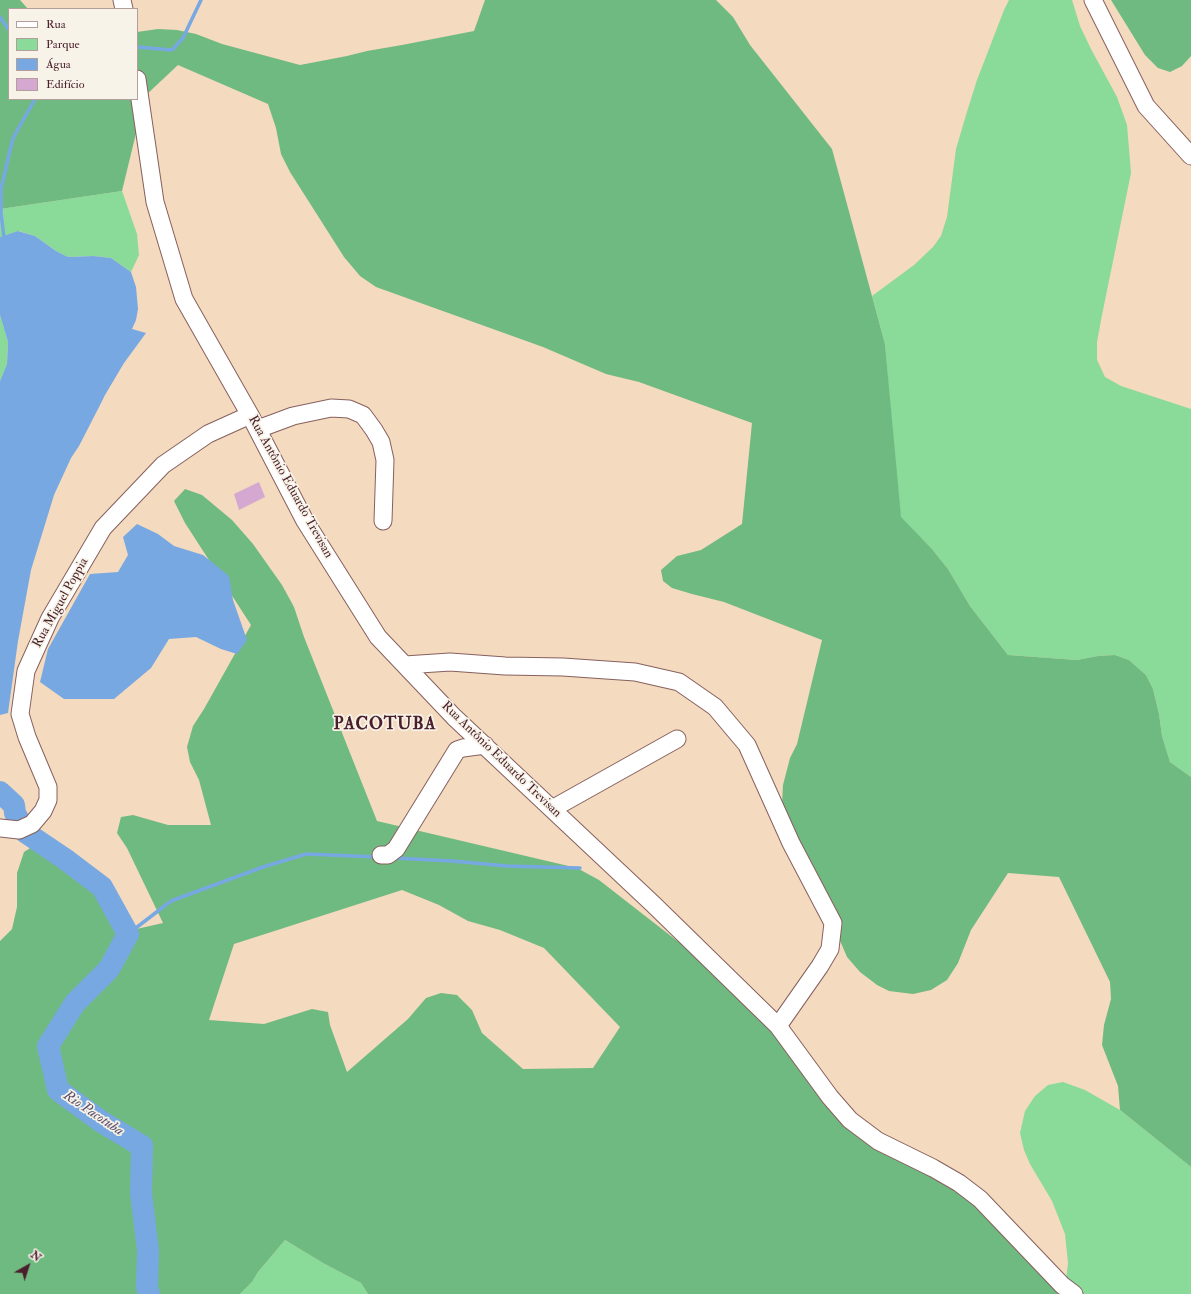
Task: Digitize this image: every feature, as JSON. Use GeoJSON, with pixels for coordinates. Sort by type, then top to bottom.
{"type":"FeatureCollection","features":[{"type":"Feature","properties":{"kind":"street"},"geometry":{"type":"LineString","coordinates":[[1093,0],[1146,106],[1191,156]]}},
{"type":"Feature","properties":{"kind":"street","name":"Rua Antônio Eduardo Trevisan"},"geometry":{"type":"LineString","coordinates":[[138,85],[155,202],[184,299],[254,422],[306,521],[378,636],[454,717],[647,899],[778,1026],[830,1097],[850,1120],[878,1141],[933,1168],[959,1183],[980,1199],[1062,1285],[1074,1294]]}},
{"type":"Feature","properties":{"kind":"street","name":"Rua Miguel Poppia"},"geometry":{"type":"LineString","coordinates":[[0,828],[19,830],[32,824],[48,800],[48,787],[27,737],[20,714],[26,670],[50,618],[103,528],[163,465],[208,434],[254,422],[330,408],[349,410],[363,415],[381,442],[385,460],[383,521]]}},
{"type":"Feature","properties":{"kind":"street"},"geometry":{"type":"LineString","coordinates":[[405,665],[450,662],[635,672],[680,682],[715,707],[747,745],[791,843],[833,923],[830,949],[820,966],[778,1026]]}},
{"type":"Feature","properties":{"kind":"street"},"geometry":{"type":"LineString","coordinates":[[552,809],[677,739]]}},
{"type":"Feature","properties":{"kind":"street"},"geometry":{"type":"LineString","coordinates":[[381,856],[388,855],[396,849],[457,750],[484,745]]}},
{"type":"Feature","properties":{"kind":"green space"},"geometry":{"type":"Polygon","coordinates":[[[0,0],[20,0],[27,8],[8,8],[8,100],[138,100],[138,32],[158,29],[177,30],[196,34],[222,44],[300,65],[474,31],[485,0],[716,0],[733,17],[750,45],[832,149],[885,344],[901,517],[932,549],[948,569],[970,606],[1008,655],[1077,660],[1098,656],[1115,655],[1129,660],[1146,675],[1153,689],[1162,736],[1170,762],[1191,777],[1191,1167],[1120,1110],[1118,1086],[1102,1045],[1104,1025],[1111,999],[1110,982],[1059,877],[1008,873],[971,930],[958,963],[947,980],[931,990],[913,994],[889,991],[877,985],[860,972],[847,957],[782,804],[783,785],[790,758],[797,744],[822,640],[724,602],[672,588],[663,581],[661,570],[677,556],[701,550],[742,524],[752,423],[639,382],[606,374],[543,347],[376,287],[360,276],[344,257],[290,172],[281,154],[276,128],[268,104],[178,65],[145,96],[122,191],[0,209],[0,0]]]}},
{"type":"Feature","properties":{"kind":"green space"},"geometry":{"type":"Polygon","coordinates":[[[1009,0],[1072,0],[1080,26],[1117,97],[1127,125],[1131,173],[1097,342],[1097,360],[1105,377],[1121,386],[1191,409],[1191,777],[1170,762],[1162,736],[1153,689],[1146,675],[1129,660],[1115,655],[1098,656],[1077,660],[1008,655],[970,606],[948,569],[932,549],[900,517],[885,344],[872,296],[914,265],[933,247],[941,236],[947,217],[956,149],[977,80],[1009,0]]]}},
{"type":"Feature","properties":{"kind":"green space"},"geometry":{"type":"Polygon","coordinates":[[[1111,0],[1191,0],[1191,56],[1182,66],[1170,72],[1158,68],[1145,55],[1111,0]]]}},
{"type":"Feature","properties":{"kind":"green space"},"geometry":{"type":"Polygon","coordinates":[[[122,191],[137,234],[139,255],[131,272],[111,258],[94,256],[68,257],[56,251],[35,236],[19,231],[0,237],[0,209],[122,191]]]}},
{"type":"Feature","properties":{"kind":"green space"},"geometry":{"type":"Polygon","coordinates":[[[0,315],[8,342],[7,364],[0,381],[0,315]]]}},
{"type":"Feature","properties":{"kind":"green space"},"geometry":{"type":"Polygon","coordinates":[[[185,489],[202,495],[232,520],[253,544],[282,585],[294,607],[304,637],[377,821],[577,868],[599,880],[694,954],[757,1013],[843,1120],[972,1198],[1082,1294],[368,1294],[361,1283],[323,1263],[285,1240],[258,1272],[252,1282],[240,1294],[0,1294],[0,941],[12,929],[17,907],[17,873],[24,852],[35,845],[56,849],[80,868],[91,883],[99,901],[119,933],[163,923],[127,848],[117,833],[121,817],[133,815],[168,825],[211,825],[199,780],[190,762],[187,747],[193,726],[251,625],[185,523],[174,501],[185,489]],[[402,890],[234,944],[209,1020],[264,1024],[312,1009],[328,1012],[330,1025],[347,1072],[408,1019],[426,998],[441,993],[457,995],[472,1010],[482,1033],[523,1069],[593,1068],[620,1027],[544,948],[500,930],[468,921],[439,905],[402,890]]]}},
{"type":"Feature","properties":{"kind":"green space"},"geometry":{"type":"Polygon","coordinates":[[[1063,1082],[1085,1090],[1120,1110],[1191,1167],[1191,1294],[1082,1294],[1066,1280],[1068,1263],[1065,1234],[1052,1201],[1030,1164],[1024,1150],[1020,1133],[1025,1111],[1035,1096],[1048,1085],[1063,1082]]]}},
{"type":"Feature","properties":{"kind":"green space"},"geometry":{"type":"Polygon","coordinates":[[[285,1240],[323,1263],[361,1283],[368,1294],[240,1294],[252,1282],[258,1272],[285,1240]]]}},
{"type":"Feature","properties":{"kind":"water"},"geometry":{"type":"Polygon","coordinates":[[[18,231],[35,236],[56,251],[68,257],[94,256],[111,258],[131,272],[136,287],[138,309],[136,320],[132,329],[146,333],[124,363],[105,395],[79,446],[71,458],[54,495],[31,570],[18,641],[8,713],[0,715],[0,381],[7,364],[8,342],[0,315],[0,237],[18,231]]]}},
{"type":"Feature","properties":{"kind":"water"},"geometry":{"type":"Polygon","coordinates":[[[137,524],[158,534],[174,546],[203,555],[229,576],[233,600],[247,640],[237,654],[221,649],[196,637],[169,639],[151,668],[114,699],[64,699],[40,682],[48,649],[90,574],[118,572],[128,555],[123,537],[137,524]]]}},
{"type":"Feature","properties":{"kind":"building"},"geometry":{"type":"Polygon","coordinates":[[[259,482],[265,497],[239,510],[234,494],[259,482]]]}},
{"type":"Feature","properties":{"kind":"waterway"},"geometry":{"type":"LineString","coordinates":[[138,47],[172,50],[183,38],[201,0]]}},
{"type":"Feature","properties":{"kind":"waterway"},"geometry":{"type":"LineString","coordinates":[[0,17],[8,29]]}},
{"type":"Feature","properties":{"kind":"waterway"},"geometry":{"type":"LineString","coordinates":[[4,238],[1,213],[1,189],[13,138],[34,100]]}},
{"type":"Feature","properties":{"kind":"waterway","name":"Rio Pacotuba"},"geometry":{"type":"LineString","coordinates":[[0,792],[14,805],[15,813],[25,832],[65,859],[102,887],[128,934],[109,969],[75,1003],[48,1046],[58,1090],[102,1122],[142,1146],[141,1193],[148,1250],[147,1287],[149,1294]]}},
{"type":"Feature","properties":{"kind":"waterway"},"geometry":{"type":"LineString","coordinates":[[128,934],[171,901],[263,867],[306,854],[378,857]]}},
{"type":"Feature","properties":{"kind":"waterway"},"geometry":{"type":"LineString","coordinates":[[394,858],[507,866],[580,868]]}},
{"type":"Feature","properties":{"kind":"district","name":"PACOTUBA"},"geometry":{"type":"Point","coordinates":[385,725]}}]}
